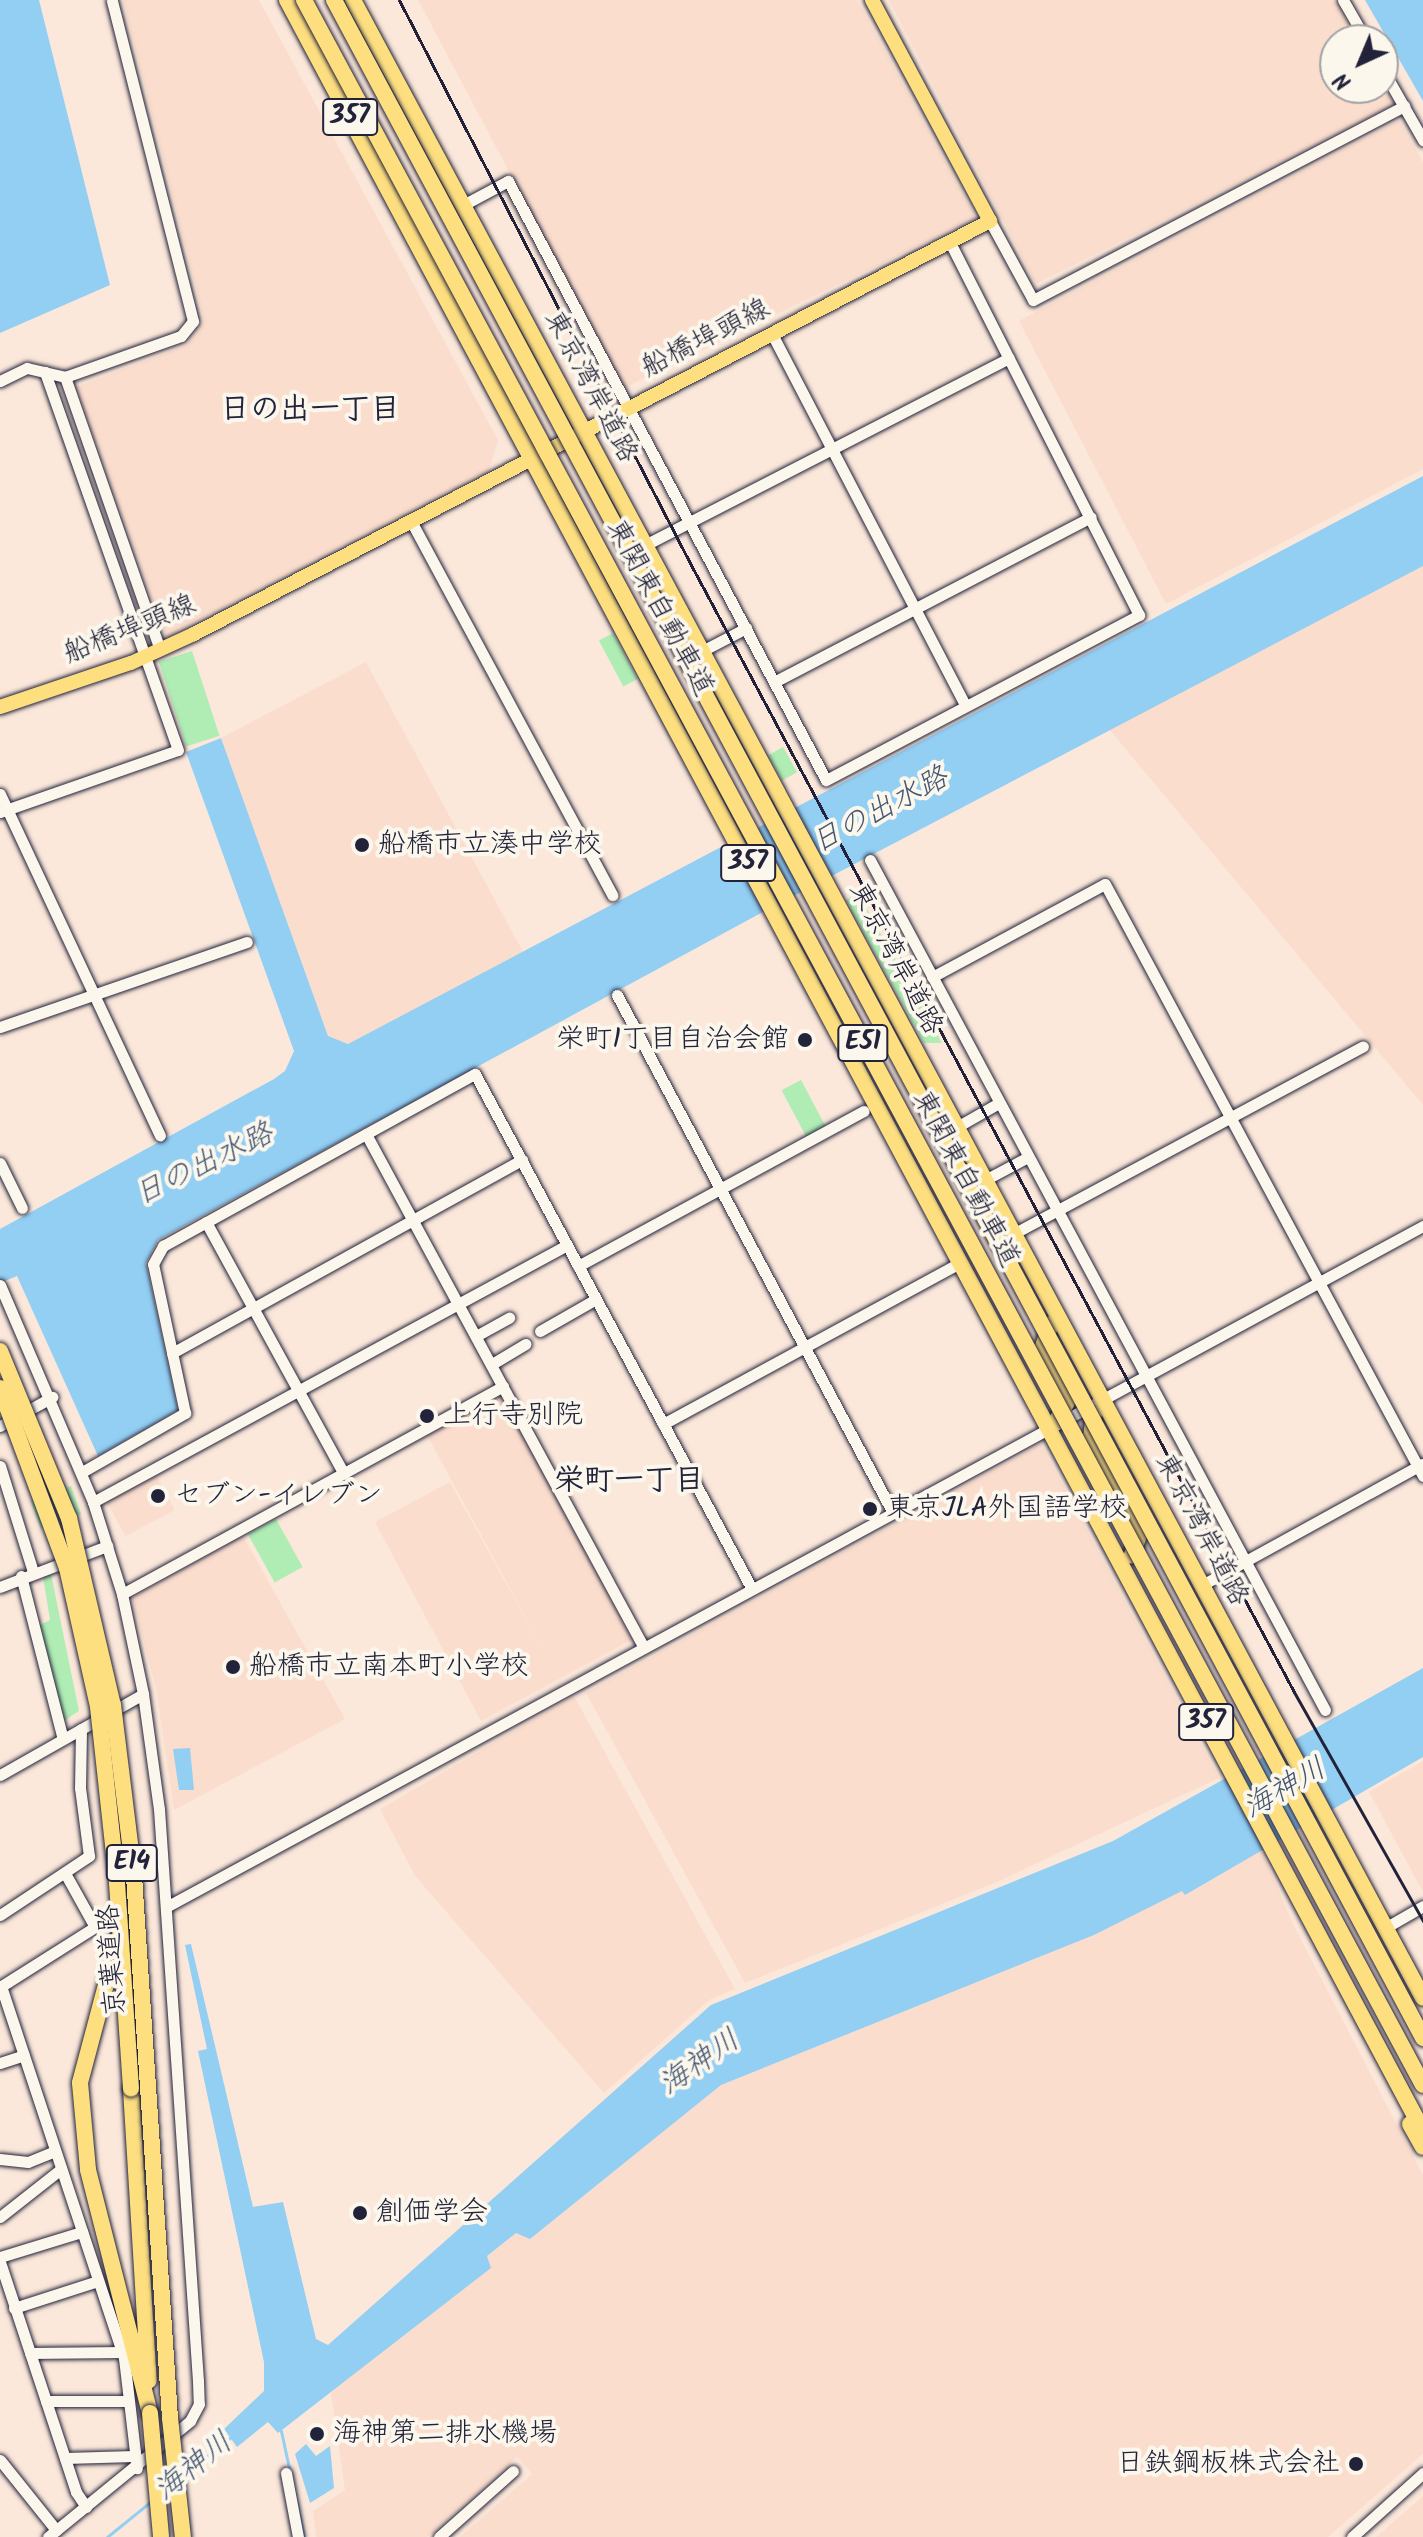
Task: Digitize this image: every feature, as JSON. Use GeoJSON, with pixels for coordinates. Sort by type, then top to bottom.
{"type":"FeatureCollection","features":[{"type":"Feature","properties":{"kind":"highway","name":"357"},"geometry":{"type":"LineString","coordinates":[[287,0],[1423,2131]]}},
{"type":"Feature","properties":{"kind":"highway","name":"東関東自動車道"},"geometry":{"type":"LineString","coordinates":[[304,0],[1423,2085]]}},
{"type":"Feature","properties":{"kind":"highway","name":"東関東自動車道"},"geometry":{"type":"LineString","coordinates":[[334,0],[1423,2038]]}},
{"type":"Feature","properties":{"kind":"highway","name":"東京湾岸道路"},"geometry":{"type":"LineString","coordinates":[[353,0],[1423,1998]]}},
{"type":"Feature","properties":{"kind":"highway"},"geometry":{"type":"LineString","coordinates":[[1024,1256],[1022,1264],[1051,1324],[1041,1351],[1067,1402],[1050,1429]]}},
{"type":"Feature","properties":{"kind":"highway","name":"京葉道路"},"geometry":{"type":"LineString","coordinates":[[0,1351],[69,1518],[113,1705],[134,1876],[170,2418],[183,2537]]}},
{"type":"Feature","properties":{"kind":"highway","name":"京葉道路"},"geometry":{"type":"LineString","coordinates":[[0,1388],[52,1521],[85,1641],[108,1789],[121,1930],[150,2413],[161,2537]]}},
{"type":"Feature","properties":{"kind":"highway"},"geometry":{"type":"LineString","coordinates":[[1102,1400],[1089,1424],[1091,1436],[1141,1530],[1130,1552],[1143,1583],[1142,1603]]}},
{"type":"Feature","properties":{"kind":"highway","name":"357"},"geometry":{"type":"LineString","coordinates":[[1283,1864],[1286,1885],[1320,1955],[1423,2147]]}},
{"type":"Feature","properties":{"kind":"highway"},"geometry":{"type":"LineString","coordinates":[[121,1930],[80,2083],[88,2170],[150,2413]]}},
{"type":"Feature","properties":{"kind":"highway","name":"東京湾岸道路"},"geometry":{"type":"LineString","coordinates":[[1389,1935],[1423,2013]]}},
{"type":"Feature","properties":{"kind":"main road"},"geometry":{"type":"LineString","coordinates":[[872,0],[990,221]]}},
{"type":"Feature","properties":{"kind":"main road","name":"船橋埠頭線"},"geometry":{"type":"LineString","coordinates":[[0,707],[153,653],[990,221]]}},
{"type":"Feature","properties":{"kind":"street"},"geometry":{"type":"LineString","coordinates":[[0,381],[27,368],[65,377],[181,336],[193,321],[112,0]]}},
{"type":"Feature","properties":{"kind":"street"},"geometry":{"type":"LineString","coordinates":[[1343,0],[1357,24]]}},
{"type":"Feature","properties":{"kind":"street"},"geometry":{"type":"LineString","coordinates":[[1399,97],[1423,140]]}},
{"type":"Feature","properties":{"kind":"street"},"geometry":{"type":"LineString","coordinates":[[990,221],[1033,300],[1404,106]]}},
{"type":"Feature","properties":{"kind":"street"},"geometry":{"type":"LineString","coordinates":[[463,205],[508,181],[826,780],[1139,615],[950,242]]}},
{"type":"Feature","properties":{"kind":"street"},"geometry":{"type":"LineString","coordinates":[[772,334],[965,705]]}},
{"type":"Feature","properties":{"kind":"street"},"geometry":{"type":"LineString","coordinates":[[645,545],[1009,358]]}},
{"type":"Feature","properties":{"kind":"street"},"geometry":{"type":"LineString","coordinates":[[45,372],[153,653]]}},
{"type":"Feature","properties":{"kind":"street"},"geometry":{"type":"LineString","coordinates":[[3,811],[178,750],[153,653],[65,377]]}},
{"type":"Feature","properties":{"kind":"street"},"geometry":{"type":"LineString","coordinates":[[774,682],[1091,517]]}},
{"type":"Feature","properties":{"kind":"street"},"geometry":{"type":"LineString","coordinates":[[411,521],[612,895]]}},
{"type":"Feature","properties":{"kind":"street"},"geometry":{"type":"LineString","coordinates":[[702,651],[746,628]]}},
{"type":"Feature","properties":{"kind":"street"},"geometry":{"type":"LineString","coordinates":[[0,794],[3,811],[160,1135]]}},
{"type":"Feature","properties":{"kind":"street"},"geometry":{"type":"LineString","coordinates":[[870,860],[1325,1710]]}},
{"type":"Feature","properties":{"kind":"street"},"geometry":{"type":"LineString","coordinates":[[932,977],[1105,884],[1421,1469],[1202,1585]]}},
{"type":"Feature","properties":{"kind":"street"},"geometry":{"type":"LineString","coordinates":[[0,1027],[247,942]]}},
{"type":"Feature","properties":{"kind":"street"},"geometry":{"type":"LineString","coordinates":[[617,995],[893,1513]]}},
{"type":"Feature","properties":{"kind":"street"},"geometry":{"type":"LineString","coordinates":[[1013,1234],[1363,1046]]}},
{"type":"Feature","properties":{"kind":"street"},"geometry":{"type":"LineString","coordinates":[[82,1472],[181,1418],[185,1405],[153,1264],[163,1246],[475,1074],[752,1589]]}},
{"type":"Feature","properties":{"kind":"street"},"geometry":{"type":"LineString","coordinates":[[955,1128],[999,1103]]}},
{"type":"Feature","properties":{"kind":"street"},"geometry":{"type":"LineString","coordinates":[[578,1266],[864,1111]]}},
{"type":"Feature","properties":{"kind":"street"},"geometry":{"type":"LineString","coordinates":[[366,1134],[644,1648]]}},
{"type":"Feature","properties":{"kind":"street"},"geometry":{"type":"LineString","coordinates":[[983,1181],[1028,1157]]}},
{"type":"Feature","properties":{"kind":"street"},"geometry":{"type":"LineString","coordinates":[[172,1353],[522,1160]]}},
{"type":"Feature","properties":{"kind":"street"},"geometry":{"type":"LineString","coordinates":[[0,1163],[22,1208]]}},
{"type":"Feature","properties":{"kind":"street"},"geometry":{"type":"LineString","coordinates":[[206,1222],[344,1474]]}},
{"type":"Feature","properties":{"kind":"street"},"geometry":{"type":"LineString","coordinates":[[166,1907],[1423,1226]]}},
{"type":"Feature","properties":{"kind":"street"},"geometry":{"type":"LineString","coordinates":[[93,1502],[567,1245]]}},
{"type":"Feature","properties":{"kind":"street"},"geometry":{"type":"LineString","coordinates":[[663,1424],[961,1262]]}},
{"type":"Feature","properties":{"kind":"street"},"geometry":{"type":"LineString","coordinates":[[1,1286],[52,1397],[93,1502],[122,1594],[143,1694],[166,1907],[199,2404],[190,2421],[135,2462],[52,2534],[1,2462]]}},
{"type":"Feature","properties":{"kind":"street"},"geometry":{"type":"LineString","coordinates":[[540,1331],[596,1299]]}},
{"type":"Feature","properties":{"kind":"street"},"geometry":{"type":"LineString","coordinates":[[476,1336],[509,1318]]}},
{"type":"Feature","properties":{"kind":"street"},"geometry":{"type":"LineString","coordinates":[[492,1364],[525,1344]]}},
{"type":"Feature","properties":{"kind":"street"},"geometry":{"type":"LineString","coordinates":[[122,1594],[503,1386]]}},
{"type":"Feature","properties":{"kind":"street"},"geometry":{"type":"LineString","coordinates":[[0,1426],[52,1397]]}},
{"type":"Feature","properties":{"kind":"street"},"geometry":{"type":"LineString","coordinates":[[0,1466],[33,1572]]}},
{"type":"Feature","properties":{"kind":"street"},"geometry":{"type":"LineString","coordinates":[[0,1587],[21,1576],[107,1546]]}},
{"type":"Feature","properties":{"kind":"street"},"geometry":{"type":"LineString","coordinates":[[21,1576],[63,1739]]}},
{"type":"Feature","properties":{"kind":"street"},"geometry":{"type":"LineString","coordinates":[[0,1775],[143,1694]]}},
{"type":"Feature","properties":{"kind":"street"},"geometry":{"type":"LineString","coordinates":[[0,1915],[66,1875],[89,1856],[80,1788],[81,1729]]}},
{"type":"Feature","properties":{"kind":"street"},"geometry":{"type":"LineString","coordinates":[[66,1875],[95,1927],[1,1987],[122,2352],[135,2462]]}},
{"type":"Feature","properties":{"kind":"street"},"geometry":{"type":"LineString","coordinates":[[1389,1935],[1423,1906]]}},
{"type":"Feature","properties":{"kind":"street"},"geometry":{"type":"LineString","coordinates":[[0,2063],[24,2055]]}},
{"type":"Feature","properties":{"kind":"street"},"geometry":{"type":"LineString","coordinates":[[1,2162],[28,2162],[55,2151]]}},
{"type":"Feature","properties":{"kind":"street"},"geometry":{"type":"LineString","coordinates":[[0,2217],[61,2169]]}},
{"type":"Feature","properties":{"kind":"street"},"geometry":{"type":"LineString","coordinates":[[82,2232],[0,2260],[65,2458],[86,2507]]}},
{"type":"Feature","properties":{"kind":"street"},"geometry":{"type":"LineString","coordinates":[[14,2308],[98,2281]]}},
{"type":"Feature","properties":{"kind":"street"},"geometry":{"type":"LineString","coordinates":[[30,2353],[122,2352]]}},
{"type":"Feature","properties":{"kind":"street"},"geometry":{"type":"LineString","coordinates":[[46,2401],[127,2401]]}},
{"type":"Feature","properties":{"kind":"street"},"geometry":{"type":"LineString","coordinates":[[65,2458],[135,2462]]}},
{"type":"Feature","properties":{"kind":"street"},"geometry":{"type":"LineString","coordinates":[[439,2537],[513,2471]]}},
{"type":"Feature","properties":{"kind":"street"},"geometry":{"type":"LineString","coordinates":[[286,2473],[298,2537]]}},
{"type":"Feature","properties":{"kind":"street"},"geometry":{"type":"LineString","coordinates":[[1352,2537],[1423,2473]]}},
{"type":"Feature","properties":{"kind":"shaded area"},"geometry":{"type":"Polygon","coordinates":[[[123,0],[259,0],[498,440],[489,470],[166,637],[76,387],[187,345],[204,320],[123,0]]]}},
{"type":"Feature","properties":{"kind":"shaded area"},"geometry":{"type":"Polygon","coordinates":[[[418,0],[857,0],[976,218],[624,388],[418,0]]]}},
{"type":"Feature","properties":{"kind":"shaded area"},"geometry":{"type":"Polygon","coordinates":[[[889,0],[1335,0],[1349,24],[1319,24],[1319,104],[1395,104],[1036,284],[889,0]]]}},
{"type":"Feature","properties":{"kind":"shaded area"},"geometry":{"type":"Polygon","coordinates":[[[1399,120],[1423,162],[1423,469],[1166,604],[1019,321],[1399,120]]]}},
{"type":"Feature","properties":{"kind":"shaded area"},"geometry":{"type":"Polygon","coordinates":[[[1423,566],[1423,1105],[1108,728],[1423,566]]]}},
{"type":"Feature","properties":{"kind":"shaded area","name":"船橋市立湊中学校"},"geometry":{"type":"Polygon","coordinates":[[[366,662],[523,952],[348,1044],[328,1036],[221,738],[366,662]]]}},
{"type":"Feature","properties":{"kind":"shaded area"},"geometry":{"type":"Polygon","coordinates":[[[501,1395],[633,1639],[481,1721],[375,1522],[450,1482],[554,1670],[427,1435],[501,1395]]]}},
{"type":"Feature","properties":{"kind":"shaded area"},"geometry":{"type":"Polygon","coordinates":[[[1041,1444],[1219,1778],[997,1882],[745,1983],[586,1693],[1041,1444]]]}},
{"type":"Feature","properties":{"kind":"shaded area"},"geometry":{"type":"Polygon","coordinates":[[[155,1473],[175,1510],[125,1536],[106,1499],[155,1473]]]}},
{"type":"Feature","properties":{"kind":"shaded area","name":"船橋市立南本町小学校"},"geometry":{"type":"Polygon","coordinates":[[[243,1536],[345,1719],[174,1810],[156,1688],[132,1598],[243,1536]]]}},
{"type":"Feature","properties":{"kind":"shaded area"},"geometry":{"type":"Polygon","coordinates":[[[574,1696],[735,1989],[709,2000],[604,2093],[415,1876],[380,1809],[574,1696]]]}},
{"type":"Feature","properties":{"kind":"shaded area"},"geometry":{"type":"Polygon","coordinates":[[[1423,1761],[1423,1892],[1369,1792],[1423,1761]]]}},
{"type":"Feature","properties":{"kind":"shaded area"},"geometry":{"type":"Polygon","coordinates":[[[1261,1850],[1294,1926],[1423,2175],[1423,2454],[1328,2537],[460,2537],[532,2474],[517,2457],[427,2537],[316,2537],[313,2511],[345,2490],[331,2392],[491,2268],[487,2256],[516,2233],[531,2238],[721,2085],[1094,1935],[1182,1891],[1185,1895],[1261,1850]]]}},
{"type":"Feature","properties":{"kind":"shaded area"},"geometry":{"type":"Polygon","coordinates":[[[1423,2496],[1423,2537],[1376,2537],[1423,2496]]]}},
{"type":"Feature","properties":{"kind":"green space"},"geometry":{"type":"Polygon","coordinates":[[[613,633],[637,679],[623,686],[599,641],[613,633]]]}},
{"type":"Feature","properties":{"kind":"green space"},"geometry":{"type":"Polygon","coordinates":[[[192,651],[220,736],[186,746],[159,662],[192,651]]]}},
{"type":"Feature","properties":{"kind":"green space"},"geometry":{"type":"Polygon","coordinates":[[[783,747],[797,772],[782,781],[768,755],[783,747]]]}},
{"type":"Feature","properties":{"kind":"green space"},"geometry":{"type":"Polygon","coordinates":[[[858,893],[942,1043],[924,1043],[846,900],[858,893]]]}},
{"type":"Feature","properties":{"kind":"green space"},"geometry":{"type":"Polygon","coordinates":[[[801,1080],[825,1126],[806,1136],[782,1090],[801,1080]]]}},
{"type":"Feature","properties":{"kind":"green space"},"geometry":{"type":"Polygon","coordinates":[[[71,1486],[81,1514],[41,1529],[31,1501],[71,1486]]]}},
{"type":"Feature","properties":{"kind":"green space"},"geometry":{"type":"Polygon","coordinates":[[[276,1519],[303,1567],[275,1583],[248,1535],[276,1519]]]}},
{"type":"Feature","properties":{"kind":"green space"},"geometry":{"type":"Polygon","coordinates":[[[51,1574],[79,1711],[62,1722],[38,1626],[50,1620],[43,1577],[51,1574]]]}},
{"type":"Feature","properties":{"kind":"water"},"geometry":{"type":"Polygon","coordinates":[[[0,0],[39,0],[110,285],[0,333],[0,0]]]}},
{"type":"Feature","properties":{"kind":"water"},"geometry":{"type":"Polygon","coordinates":[[[1365,0],[1423,0],[1423,101],[1399,59],[1399,24],[1379,24],[1365,0]]]}},
{"type":"Feature","properties":{"kind":"water","name":"日の出水路"},"geometry":{"type":"Polygon","coordinates":[[[1423,476],[1423,566],[761,913],[158,1240],[146,1263],[178,1410],[98,1456],[17,1276],[0,1283],[0,1229],[274,1079],[285,1071],[294,1051],[186,752],[221,738],[328,1036],[348,1044],[1423,476]]]}},
{"type":"Feature","properties":{"kind":"water"},"geometry":{"type":"Polygon","coordinates":[[[1423,1668],[1423,1757],[1185,1895],[1182,1891],[1094,1935],[721,2085],[530,2239],[516,2233],[487,2256],[491,2268],[278,2433],[268,2422],[237,2447],[224,2429],[264,2391],[264,2362],[198,2051],[207,2049],[185,1945],[191,1944],[253,2207],[283,2202],[316,2339],[328,2345],[711,2005],[1113,1841],[1423,1668]]]}},
{"type":"Feature","properties":{"kind":"water"},"geometry":{"type":"Polygon","coordinates":[[[190,1748],[194,1790],[179,1790],[173,1749],[190,1748]]]}},
{"type":"Feature","properties":{"kind":"water"},"geometry":{"type":"Polygon","coordinates":[[[306,2444],[316,2456],[330,2446],[334,2488],[310,2503],[295,2454],[306,2444]]]}},
{"type":"Feature","properties":{"kind":"waterway"},"geometry":{"type":"LineString","coordinates":[[281,2431],[304,2537]]}},
{"type":"Feature","properties":{"kind":"waterway","name":"海神川"},"geometry":{"type":"LineString","coordinates":[[181,2477],[231,2437]]}},
{"type":"Feature","properties":{"kind":"waterway","name":"海神川"},"geometry":{"type":"LineString","coordinates":[[107,2537],[150,2502]]}},
{"type":"Feature","properties":{"kind":"railway"},"geometry":{"type":"LineString","coordinates":[[399,0],[691,565],[1294,1692],[1423,1921]]}},
{"type":"Feature","properties":{"kind":"place","name":"船橋市立湊中学校"},"geometry":{"type":"Point","coordinates":[362,845]}},
{"type":"Feature","properties":{"kind":"place","name":"栄町1丁目自治会館"},"geometry":{"type":"Point","coordinates":[805,1040]}},
{"type":"Feature","properties":{"kind":"place","name":"上行寺別院"},"geometry":{"type":"Point","coordinates":[427,1416]}},
{"type":"Feature","properties":{"kind":"place","name":"セブン-イレブン"},"geometry":{"type":"Point","coordinates":[158,1496]}},
{"type":"Feature","properties":{"kind":"place","name":"東京JLA外国語学校"},"geometry":{"type":"Point","coordinates":[870,1509]}},
{"type":"Feature","properties":{"kind":"place","name":"船橋市立南本町小学校"},"geometry":{"type":"Point","coordinates":[233,1667]}},
{"type":"Feature","properties":{"kind":"place","name":"創価学会"},"geometry":{"type":"Point","coordinates":[360,2213]}},
{"type":"Feature","properties":{"kind":"place","name":"海神第二排水機場"},"geometry":{"type":"Point","coordinates":[317,2434]}},
{"type":"Feature","properties":{"kind":"place","name":"日鉄鋼板株式会社"},"geometry":{"type":"Point","coordinates":[1356,2464]}},
{"type":"Feature","properties":{"kind":"district","name":"日の出一丁目"},"geometry":{"type":"Point","coordinates":[310,410]}},
{"type":"Feature","properties":{"kind":"district","name":"栄町一丁目"},"geometry":{"type":"Point","coordinates":[629,1481]}}]}
